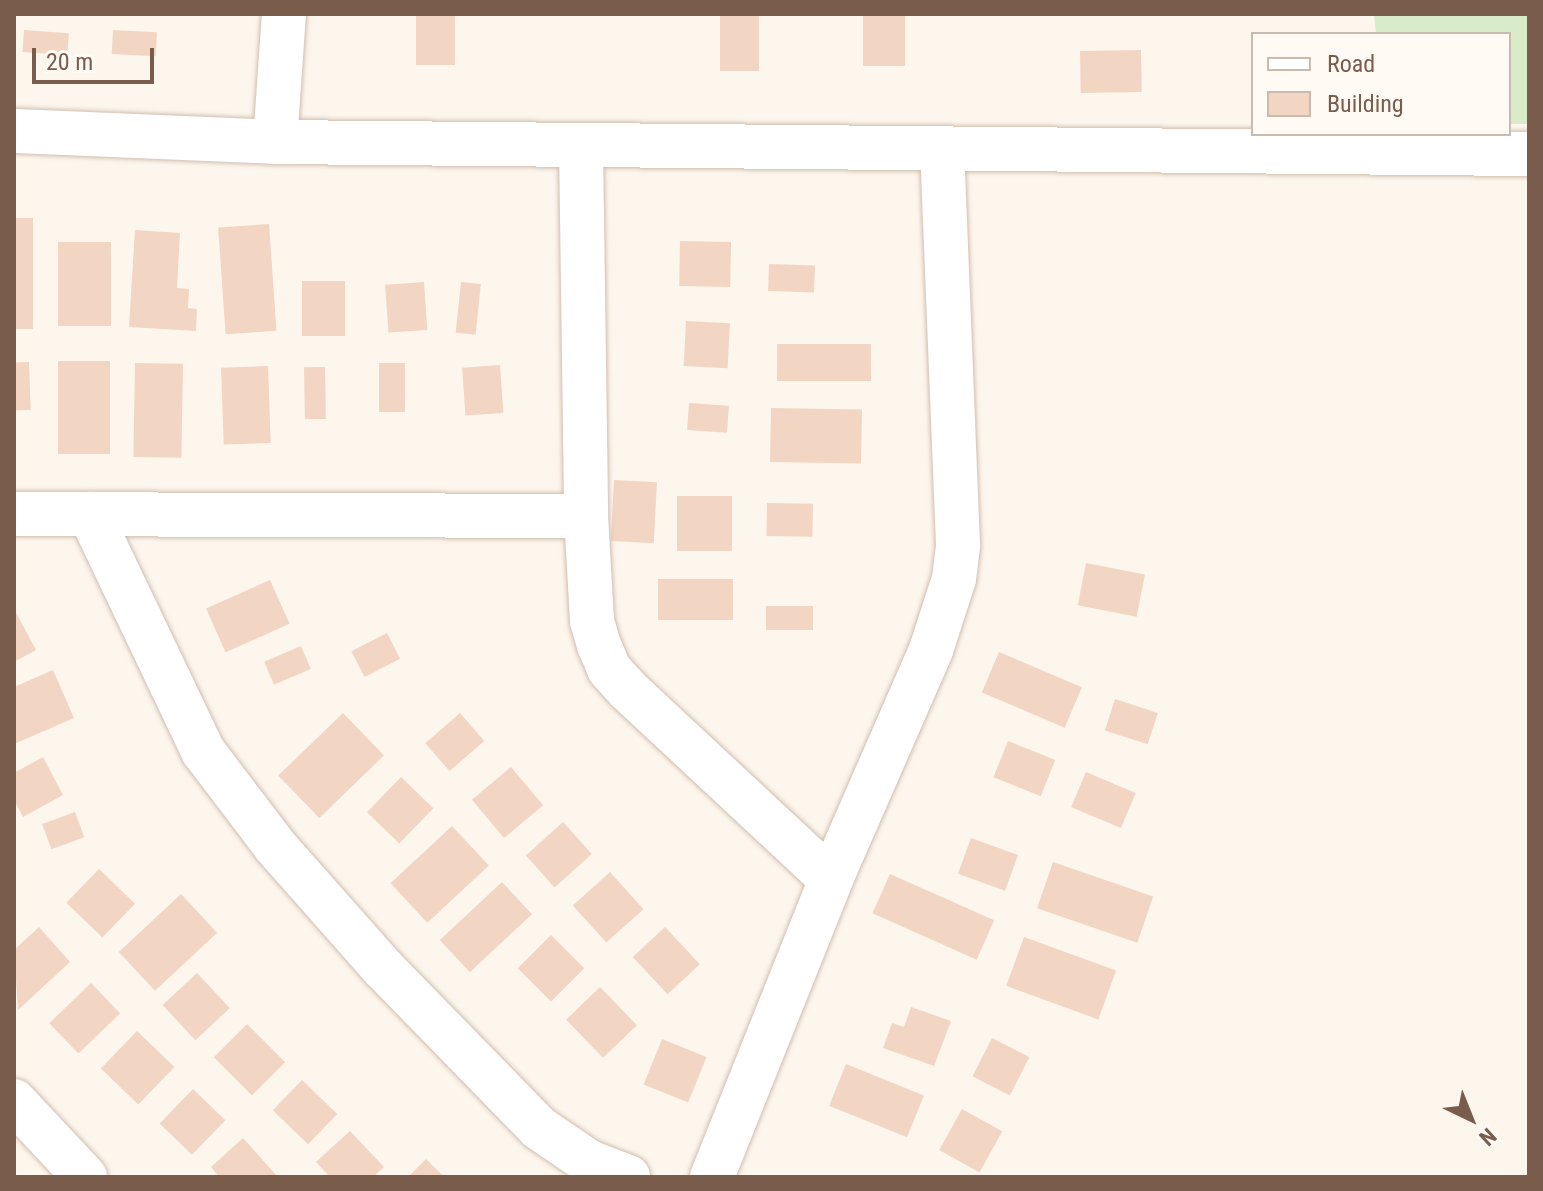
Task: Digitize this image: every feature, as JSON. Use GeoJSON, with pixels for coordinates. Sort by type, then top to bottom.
{"type":"FeatureCollection","features":[{"type":"Feature","properties":{"kind":"street"},"geometry":{"type":"LineString","coordinates":[[275,142],[284,14]]}},
{"type":"Feature","properties":{"kind":"street"},"geometry":{"type":"LineString","coordinates":[[14,131],[275,142],[1529,154]]}},
{"type":"Feature","properties":{"kind":"street"},"geometry":{"type":"LineString","coordinates":[[581,145],[586,516],[592,621],[609,669],[831,879]]}},
{"type":"Feature","properties":{"kind":"street"},"geometry":{"type":"LineString","coordinates":[[712,1177],[831,879],[931,650],[954,579],[958,545],[942,148]]}},
{"type":"Feature","properties":{"kind":"street"},"geometry":{"type":"LineString","coordinates":[[14,514],[586,516]]}},
{"type":"Feature","properties":{"kind":"street"},"geometry":{"type":"LineString","coordinates":[[90,514],[203,751],[275,846],[382,967],[539,1128],[589,1162],[628,1177]]}},
{"type":"Feature","properties":{"kind":"street"},"geometry":{"type":"LineString","coordinates":[[14,1101],[85,1177]]}},
{"type":"Feature","properties":{"kind":"green space"},"geometry":{"type":"Polygon","coordinates":[[[1374,14],[1529,14],[1529,124],[1511,124],[1511,32],[1376,32],[1374,14]]]}},
{"type":"Feature","properties":{"kind":"building"},"geometry":{"type":"Polygon","coordinates":[[[416,14],[455,14],[455,65],[416,65],[416,14]]]}},
{"type":"Feature","properties":{"kind":"building"},"geometry":{"type":"Polygon","coordinates":[[[720,14],[759,14],[759,71],[720,71],[720,14]]]}},
{"type":"Feature","properties":{"kind":"building"},"geometry":{"type":"Polygon","coordinates":[[[863,14],[905,14],[905,66],[863,66],[863,14]]]}},
{"type":"Feature","properties":{"kind":"building"},"geometry":{"type":"Polygon","coordinates":[[[24,30],[69,33],[67,55],[22,52],[24,30]]]}},
{"type":"Feature","properties":{"kind":"building"},"geometry":{"type":"Polygon","coordinates":[[[113,30],[157,32],[156,56],[112,54],[113,30]]]}},
{"type":"Feature","properties":{"kind":"building"},"geometry":{"type":"Polygon","coordinates":[[[1141,50],[1142,92],[1081,93],[1080,51],[1141,50]]]}},
{"type":"Feature","properties":{"kind":"building"},"geometry":{"type":"Polygon","coordinates":[[[14,218],[33,218],[33,329],[14,329],[14,218]]]}},
{"type":"Feature","properties":{"kind":"building"},"geometry":{"type":"Polygon","coordinates":[[[269,224],[276,331],[226,334],[218,228],[269,224]]]}},
{"type":"Feature","properties":{"kind":"building"},"geometry":{"type":"Polygon","coordinates":[[[135,230],[180,233],[177,288],[189,289],[188,308],[197,309],[196,331],[129,327],[135,230]]]}},
{"type":"Feature","properties":{"kind":"building"},"geometry":{"type":"Polygon","coordinates":[[[680,241],[731,242],[730,287],[679,286],[680,241]]]}},
{"type":"Feature","properties":{"kind":"building"},"geometry":{"type":"Polygon","coordinates":[[[58,242],[111,242],[111,326],[58,326],[58,242]]]}},
{"type":"Feature","properties":{"kind":"building"},"geometry":{"type":"Polygon","coordinates":[[[769,264],[815,266],[814,293],[768,291],[769,264]]]}},
{"type":"Feature","properties":{"kind":"building"},"geometry":{"type":"Polygon","coordinates":[[[302,281],[345,281],[345,336],[302,336],[302,281]]]}},
{"type":"Feature","properties":{"kind":"building"},"geometry":{"type":"Polygon","coordinates":[[[424,282],[427,330],[388,333],[385,285],[424,282]]]}},
{"type":"Feature","properties":{"kind":"building"},"geometry":{"type":"Polygon","coordinates":[[[461,282],[481,284],[476,335],[456,333],[461,282]]]}},
{"type":"Feature","properties":{"kind":"building"},"geometry":{"type":"Polygon","coordinates":[[[686,321],[730,323],[728,368],[684,366],[686,321]]]}},
{"type":"Feature","properties":{"kind":"building"},"geometry":{"type":"Polygon","coordinates":[[[777,344],[871,344],[871,381],[777,381],[777,344]]]}},
{"type":"Feature","properties":{"kind":"building"},"geometry":{"type":"Polygon","coordinates":[[[58,361],[110,361],[110,454],[58,454],[58,361]]]}},
{"type":"Feature","properties":{"kind":"building"},"geometry":{"type":"Polygon","coordinates":[[[29,362],[31,410],[16,410],[14,363],[29,362]]]}},
{"type":"Feature","properties":{"kind":"building"},"geometry":{"type":"Polygon","coordinates":[[[135,363],[183,364],[181,458],[133,457],[135,363]]]}},
{"type":"Feature","properties":{"kind":"building"},"geometry":{"type":"Polygon","coordinates":[[[379,363],[405,363],[405,412],[379,412],[379,363]]]}},
{"type":"Feature","properties":{"kind":"building"},"geometry":{"type":"Polygon","coordinates":[[[500,365],[503,413],[465,416],[462,368],[500,365]]]}},
{"type":"Feature","properties":{"kind":"building"},"geometry":{"type":"Polygon","coordinates":[[[268,366],[271,443],[224,445],[221,368],[268,366]]]}},
{"type":"Feature","properties":{"kind":"building"},"geometry":{"type":"Polygon","coordinates":[[[304,367],[325,367],[326,419],[305,419],[304,367]]]}},
{"type":"Feature","properties":{"kind":"building"},"geometry":{"type":"Polygon","coordinates":[[[689,403],[729,406],[727,433],[687,430],[689,403]]]}},
{"type":"Feature","properties":{"kind":"building"},"geometry":{"type":"Polygon","coordinates":[[[771,408],[862,410],[861,464],[770,462],[771,408]]]}},
{"type":"Feature","properties":{"kind":"building"},"geometry":{"type":"Polygon","coordinates":[[[614,480],[657,482],[654,543],[611,541],[614,480]]]}},
{"type":"Feature","properties":{"kind":"building"},"geometry":{"type":"Polygon","coordinates":[[[677,496],[732,496],[732,551],[677,551],[677,496]]]}},
{"type":"Feature","properties":{"kind":"building"},"geometry":{"type":"Polygon","coordinates":[[[767,503],[813,504],[812,537],[766,536],[767,503]]]}},
{"type":"Feature","properties":{"kind":"building"},"geometry":{"type":"Polygon","coordinates":[[[1086,563],[1145,574],[1137,617],[1078,605],[1086,563]]]}},
{"type":"Feature","properties":{"kind":"building"},"geometry":{"type":"Polygon","coordinates":[[[658,579],[733,579],[733,620],[658,620],[658,579]]]}},
{"type":"Feature","properties":{"kind":"building"},"geometry":{"type":"Polygon","coordinates":[[[270,580],[290,624],[226,652],[206,608],[270,580]]]}},
{"type":"Feature","properties":{"kind":"building"},"geometry":{"type":"Polygon","coordinates":[[[766,606],[813,606],[813,630],[766,630],[766,606]]]}},
{"type":"Feature","properties":{"kind":"building"},"geometry":{"type":"Polygon","coordinates":[[[14,609],[36,650],[14,662],[14,609]]]}},
{"type":"Feature","properties":{"kind":"building"},"geometry":{"type":"Polygon","coordinates":[[[387,633],[400,659],[365,677],[351,651],[387,633]]]}},
{"type":"Feature","properties":{"kind":"building"},"geometry":{"type":"Polygon","coordinates":[[[301,646],[311,669],[274,685],[264,662],[301,646]]]}},
{"type":"Feature","properties":{"kind":"building"},"geometry":{"type":"Polygon","coordinates":[[[999,652],[1082,687],[1065,728],[982,693],[999,652]]]}},
{"type":"Feature","properties":{"kind":"building"},"geometry":{"type":"Polygon","coordinates":[[[53,670],[74,718],[14,744],[14,687],[53,670]]]}},
{"type":"Feature","properties":{"kind":"building"},"geometry":{"type":"Polygon","coordinates":[[[1115,699],[1158,713],[1148,744],[1105,730],[1115,699]]]}},
{"type":"Feature","properties":{"kind":"building"},"geometry":{"type":"Polygon","coordinates":[[[343,713],[384,755],[319,818],[278,776],[343,713]]]}},
{"type":"Feature","properties":{"kind":"building"},"geometry":{"type":"Polygon","coordinates":[[[460,713],[484,741],[450,771],[425,743],[460,713]]]}},
{"type":"Feature","properties":{"kind":"building"},"geometry":{"type":"Polygon","coordinates":[[[1008,741],[1055,760],[1041,796],[993,777],[1008,741]]]}},
{"type":"Feature","properties":{"kind":"building"},"geometry":{"type":"Polygon","coordinates":[[[43,757],[63,795],[23,817],[14,800],[14,773],[43,757]]]}},
{"type":"Feature","properties":{"kind":"building"},"geometry":{"type":"Polygon","coordinates":[[[511,767],[543,805],[504,838],[472,800],[511,767]]]}},
{"type":"Feature","properties":{"kind":"building"},"geometry":{"type":"Polygon","coordinates":[[[1086,772],[1136,793],[1121,828],[1071,807],[1086,772]]]}},
{"type":"Feature","properties":{"kind":"building"},"geometry":{"type":"Polygon","coordinates":[[[401,777],[433,808],[399,844],[367,812],[401,777]]]}},
{"type":"Feature","properties":{"kind":"building"},"geometry":{"type":"Polygon","coordinates":[[[75,812],[84,837],[51,849],[42,824],[75,812]]]}},
{"type":"Feature","properties":{"kind":"building"},"geometry":{"type":"Polygon","coordinates":[[[563,822],[592,854],[555,887],[526,855],[563,822]]]}},
{"type":"Feature","properties":{"kind":"building"},"geometry":{"type":"Polygon","coordinates":[[[452,826],[489,865],[427,923],[391,883],[452,826]]]}},
{"type":"Feature","properties":{"kind":"building"},"geometry":{"type":"Polygon","coordinates":[[[971,838],[1018,855],[1005,891],[958,874],[971,838]]]}},
{"type":"Feature","properties":{"kind":"building"},"geometry":{"type":"Polygon","coordinates":[[[1053,862],[1153,897],[1137,943],[1037,908],[1053,862]]]}},
{"type":"Feature","properties":{"kind":"building"},"geometry":{"type":"Polygon","coordinates":[[[99,869],[135,904],[102,938],[66,903],[99,869]]]}},
{"type":"Feature","properties":{"kind":"building"},"geometry":{"type":"Polygon","coordinates":[[[610,872],[643,909],[606,943],[573,905],[610,872]]]}},
{"type":"Feature","properties":{"kind":"building"},"geometry":{"type":"Polygon","coordinates":[[[890,874],[994,920],[977,960],[873,913],[890,874]]]}},
{"type":"Feature","properties":{"kind":"building"},"geometry":{"type":"Polygon","coordinates":[[[502,882],[532,914],[470,972],[440,940],[502,882]]]}},
{"type":"Feature","properties":{"kind":"building"},"geometry":{"type":"Polygon","coordinates":[[[181,894],[217,933],[155,991],[119,952],[181,894]]]}},
{"type":"Feature","properties":{"kind":"building"},"geometry":{"type":"Polygon","coordinates":[[[39,927],[70,962],[18,1010],[14,950],[39,927]]]}},
{"type":"Feature","properties":{"kind":"building"},"geometry":{"type":"Polygon","coordinates":[[[665,927],[700,964],[668,994],[633,957],[665,927]]]}},
{"type":"Feature","properties":{"kind":"building"},"geometry":{"type":"Polygon","coordinates":[[[551,935],[584,968],[551,1001],[518,968],[551,935]]]}},
{"type":"Feature","properties":{"kind":"building"},"geometry":{"type":"Polygon","coordinates":[[[1024,937],[1116,971],[1098,1019],[1006,986],[1024,937]]]}},
{"type":"Feature","properties":{"kind":"building"},"geometry":{"type":"Polygon","coordinates":[[[197,973],[230,1008],[195,1040],[163,1005],[197,973]]]}},
{"type":"Feature","properties":{"kind":"building"},"geometry":{"type":"Polygon","coordinates":[[[91,983],[120,1013],[78,1054],[49,1023],[91,983]]]}},
{"type":"Feature","properties":{"kind":"building"},"geometry":{"type":"Polygon","coordinates":[[[600,987],[637,1025],[603,1058],[566,1020],[600,987]]]}},
{"type":"Feature","properties":{"kind":"building"},"geometry":{"type":"Polygon","coordinates":[[[911,1007],[951,1021],[934,1066],[883,1048],[892,1023],[904,1027],[911,1007]]]}},
{"type":"Feature","properties":{"kind":"building"},"geometry":{"type":"Polygon","coordinates":[[[247,1024],[285,1062],[252,1095],[214,1057],[247,1024]]]}},
{"type":"Feature","properties":{"kind":"building"},"geometry":{"type":"Polygon","coordinates":[[[137,1031],[174,1067],[138,1105],[101,1068],[137,1031]]]}},
{"type":"Feature","properties":{"kind":"building"},"geometry":{"type":"Polygon","coordinates":[[[992,1038],[1029,1057],[1010,1095],[972,1076],[992,1038]]]}},
{"type":"Feature","properties":{"kind":"building"},"geometry":{"type":"Polygon","coordinates":[[[662,1039],[707,1057],[688,1102],[644,1084],[662,1039]]]}},
{"type":"Feature","properties":{"kind":"building"},"geometry":{"type":"Polygon","coordinates":[[[846,1064],[924,1095],[907,1137],[829,1106],[846,1064]]]}},
{"type":"Feature","properties":{"kind":"building"},"geometry":{"type":"Polygon","coordinates":[[[302,1080],[337,1114],[308,1144],[273,1110],[302,1080]]]}},
{"type":"Feature","properties":{"kind":"building"},"geometry":{"type":"Polygon","coordinates":[[[193,1089],[225,1120],[192,1155],[160,1124],[193,1089]]]}},
{"type":"Feature","properties":{"kind":"building"},"geometry":{"type":"Polygon","coordinates":[[[962,1109],[1002,1131],[979,1172],[939,1150],[962,1109]]]}},
{"type":"Feature","properties":{"kind":"building"},"geometry":{"type":"Polygon","coordinates":[[[350,1131],[384,1167],[373,1177],[330,1177],[316,1162],[350,1131]]]}},
{"type":"Feature","properties":{"kind":"building"},"geometry":{"type":"Polygon","coordinates":[[[243,1138],[276,1175],[274,1177],[219,1177],[211,1167],[243,1138]]]}},
{"type":"Feature","properties":{"kind":"building"},"geometry":{"type":"Polygon","coordinates":[[[426,1159],[444,1177],[408,1177],[426,1159]]]}}]}
